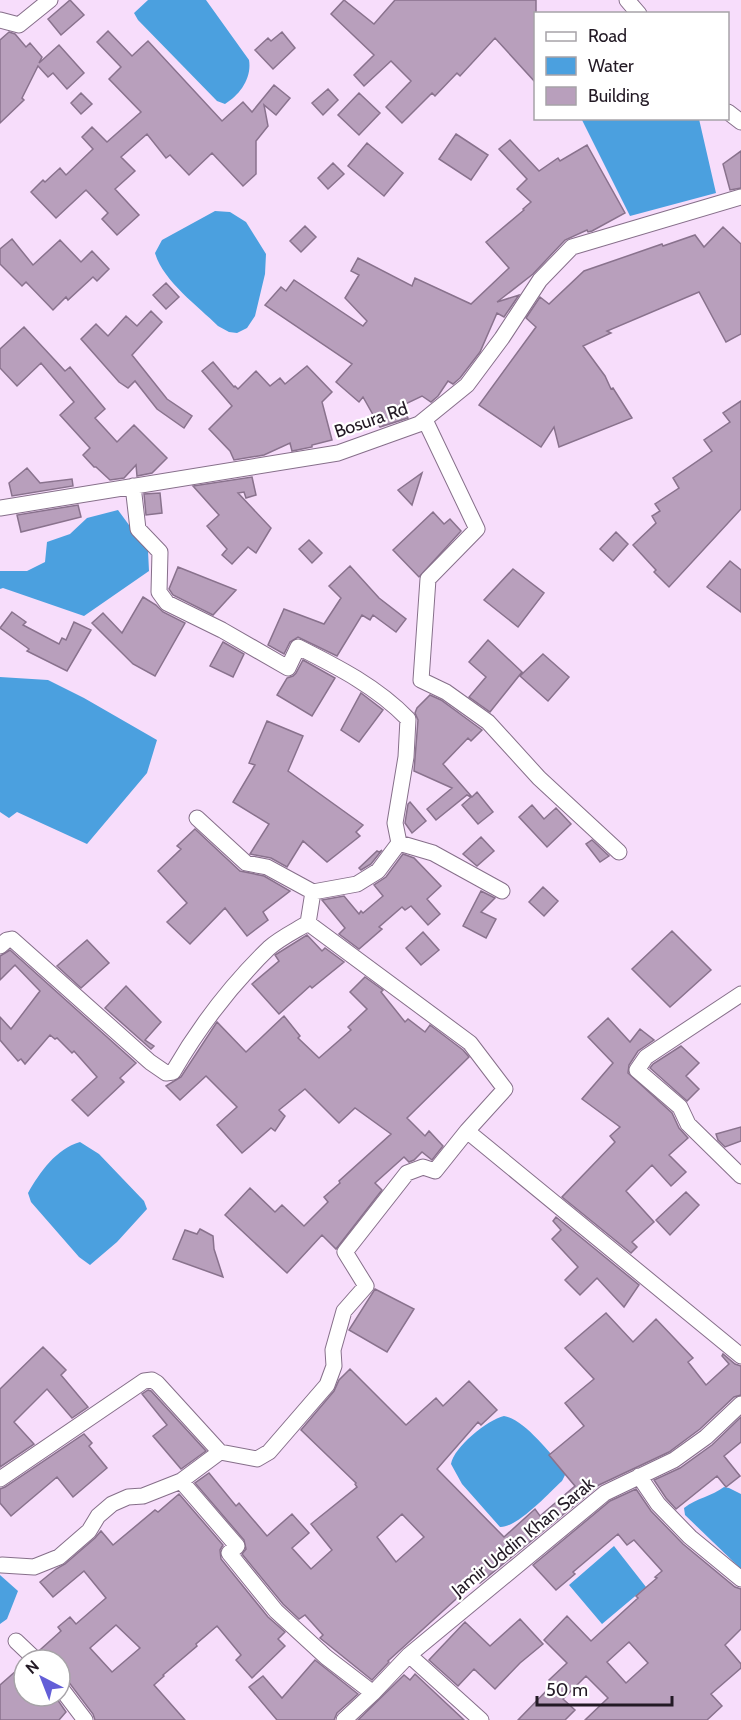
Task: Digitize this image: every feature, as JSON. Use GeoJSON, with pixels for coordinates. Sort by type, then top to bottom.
{"type":"FeatureCollection","features":[{"type":"Feature","properties":{"kind":"street"},"geometry":{"type":"LineString","coordinates":[[0,20],[19,25],[50,0]]}},
{"type":"Feature","properties":{"kind":"street"},"geometry":{"type":"LineString","coordinates":[[627,0],[637,12]]}},
{"type":"Feature","properties":{"kind":"street"},"geometry":{"type":"LineString","coordinates":[[729,113],[741,122]]}},
{"type":"Feature","properties":{"kind":"street","name":"Bosura Rd"},"geometry":{"type":"LineString","coordinates":[[0,508],[338,453],[419,424],[467,385],[502,338],[540,280],[572,247],[741,197]]}},
{"type":"Feature","properties":{"kind":"street"},"geometry":{"type":"LineString","coordinates":[[424,420],[477,530],[428,579],[421,680],[446,692],[488,722],[539,778],[619,852]]}},
{"type":"Feature","properties":{"kind":"street"},"geometry":{"type":"LineString","coordinates":[[133,486],[138,529],[160,552],[159,592],[167,603],[222,630],[288,668],[297,647],[328,662],[375,691],[408,719],[406,757],[395,823],[399,843],[378,871],[357,884],[313,892],[267,867],[246,863],[197,819]]}},
{"type":"Feature","properties":{"kind":"street"},"geometry":{"type":"LineString","coordinates":[[399,843],[433,853],[502,891]]}},
{"type":"Feature","properties":{"kind":"street"},"geometry":{"type":"LineString","coordinates":[[0,946],[12,939],[135,1049],[170,1074],[213,1011],[270,948],[308,923],[313,892]]}},
{"type":"Feature","properties":{"kind":"street"},"geometry":{"type":"LineString","coordinates":[[0,1479],[144,1381],[152,1380],[220,1452],[257,1460],[269,1452],[327,1385],[334,1366],[333,1350],[344,1311],[366,1286],[345,1252],[407,1173],[423,1167],[435,1172],[467,1131],[505,1089],[471,1043],[308,923]]}},
{"type":"Feature","properties":{"kind":"street"},"geometry":{"type":"LineString","coordinates":[[741,994],[645,1057],[637,1071],[680,1107],[688,1124],[741,1176]]}},
{"type":"Feature","properties":{"kind":"street"},"geometry":{"type":"LineString","coordinates":[[467,1131],[741,1356]]}},
{"type":"Feature","properties":{"kind":"street","name":"Jamir Uddin Khan Sarak"},"geometry":{"type":"LineString","coordinates":[[344,1720],[409,1655],[605,1493],[674,1460],[706,1437],[741,1404]]}},
{"type":"Feature","properties":{"kind":"street"},"geometry":{"type":"LineString","coordinates":[[2,1565],[34,1567],[59,1557],[83,1537],[98,1516],[112,1504],[128,1497],[143,1496],[181,1481],[220,1452]]}},
{"type":"Feature","properties":{"kind":"street"},"geometry":{"type":"LineString","coordinates":[[639,1476],[658,1504],[682,1529],[741,1579]]}},
{"type":"Feature","properties":{"kind":"street"},"geometry":{"type":"LineString","coordinates":[[181,1481],[237,1546],[230,1553],[276,1611],[326,1657],[373,1693]]}},
{"type":"Feature","properties":{"kind":"street"},"geometry":{"type":"LineString","coordinates":[[16,1641],[23,1648]]}},
{"type":"Feature","properties":{"kind":"street"},"geometry":{"type":"LineString","coordinates":[[409,1655],[481,1720]]}},
{"type":"Feature","properties":{"kind":"street"},"geometry":{"type":"LineString","coordinates":[[72,1703],[85,1720]]}},
{"type":"Feature","properties":{"kind":"water"},"geometry":{"type":"Polygon","coordinates":[[[148,0],[206,0],[249,60],[249,73],[244,85],[225,104],[217,101],[138,20],[134,13],[148,0]]]}},
{"type":"Feature","properties":{"kind":"water"},"geometry":{"type":"Polygon","coordinates":[[[582,120],[699,120],[716,193],[630,216],[582,120]]]}},
{"type":"Feature","properties":{"kind":"water"},"geometry":{"type":"Polygon","coordinates":[[[215,211],[230,212],[246,222],[266,254],[265,274],[255,316],[247,328],[237,333],[229,332],[218,326],[182,293],[165,273],[155,253],[162,240],[215,211]]]}},
{"type":"Feature","properties":{"kind":"water"},"geometry":{"type":"Polygon","coordinates":[[[118,510],[148,551],[149,571],[84,616],[3,588],[0,589],[0,571],[27,571],[45,562],[47,542],[70,534],[87,518],[118,510]]]}},
{"type":"Feature","properties":{"kind":"water"},"geometry":{"type":"Polygon","coordinates":[[[0,677],[48,680],[157,740],[147,773],[87,844],[17,812],[9,818],[0,812],[0,677]]]}},
{"type":"Feature","properties":{"kind":"water"},"geometry":{"type":"Polygon","coordinates":[[[80,1142],[99,1154],[144,1201],[147,1209],[117,1242],[90,1265],[79,1257],[31,1202],[28,1193],[43,1169],[56,1156],[71,1145],[80,1142]]]}},
{"type":"Feature","properties":{"kind":"water"},"geometry":{"type":"Polygon","coordinates":[[[504,1416],[520,1424],[536,1437],[563,1467],[565,1475],[562,1481],[524,1516],[507,1526],[500,1527],[462,1484],[451,1464],[458,1450],[472,1435],[504,1416]]]}},
{"type":"Feature","properties":{"kind":"water"},"geometry":{"type":"Polygon","coordinates":[[[724,1487],[741,1494],[741,1569],[685,1515],[684,1508],[724,1487]]]}},
{"type":"Feature","properties":{"kind":"water"},"geometry":{"type":"Polygon","coordinates":[[[614,1546],[646,1587],[602,1624],[569,1585],[614,1546]]]}},
{"type":"Feature","properties":{"kind":"water"},"geometry":{"type":"Polygon","coordinates":[[[0,1575],[18,1591],[7,1619],[0,1624],[0,1575]]]}},
{"type":"Feature","properties":{"kind":"building"},"geometry":{"type":"Polygon","coordinates":[[[70,0],[84,15],[61,35],[48,19],[70,0]]]}},
{"type":"Feature","properties":{"kind":"building"},"geometry":{"type":"Polygon","coordinates":[[[344,0],[374,24],[395,0],[536,0],[534,81],[495,38],[460,76],[457,73],[435,96],[432,93],[402,123],[386,107],[411,81],[391,61],[364,86],[354,75],[374,55],[331,14],[344,0]]]}},
{"type":"Feature","properties":{"kind":"building"},"geometry":{"type":"Polygon","coordinates":[[[108,31],[132,56],[148,41],[222,121],[243,102],[252,112],[274,85],[290,98],[276,115],[264,105],[268,126],[256,141],[256,174],[243,186],[212,153],[189,175],[170,155],[166,158],[147,134],[121,157],[135,171],[115,189],[139,215],[117,235],[102,219],[108,213],[86,190],[56,218],[31,192],[60,168],[66,175],[93,149],[82,137],[92,127],[107,142],[141,112],[109,79],[121,67],[97,42],[108,31]]]}},
{"type":"Feature","properties":{"kind":"building"},"geometry":{"type":"Polygon","coordinates":[[[9,32],[15,34],[26,47],[30,43],[42,57],[39,63],[59,45],[84,73],[67,89],[53,73],[48,77],[38,66],[22,98],[24,100],[0,123],[0,40],[9,32]]]}},
{"type":"Feature","properties":{"kind":"building"},"geometry":{"type":"Polygon","coordinates":[[[282,32],[295,48],[273,69],[255,50],[268,38],[271,41],[282,32]]]}},
{"type":"Feature","properties":{"kind":"building"},"geometry":{"type":"Polygon","coordinates":[[[328,89],[338,100],[323,115],[312,103],[328,89]]]}},
{"type":"Feature","properties":{"kind":"building"},"geometry":{"type":"Polygon","coordinates":[[[81,93],[92,104],[81,114],[71,103],[81,93]]]}},
{"type":"Feature","properties":{"kind":"building"},"geometry":{"type":"Polygon","coordinates":[[[359,93],[380,113],[359,135],[338,115],[359,93]]]}},
{"type":"Feature","properties":{"kind":"building"},"geometry":{"type":"Polygon","coordinates":[[[456,134],[488,155],[471,180],[439,159],[456,134]]]}},
{"type":"Feature","properties":{"kind":"building"},"geometry":{"type":"Polygon","coordinates":[[[510,140],[539,171],[558,158],[560,161],[587,145],[625,213],[592,231],[587,230],[565,240],[533,274],[497,302],[519,295],[504,317],[497,313],[480,352],[460,378],[453,384],[448,381],[431,402],[422,396],[401,406],[408,418],[380,427],[363,397],[359,402],[336,382],[352,364],[265,305],[281,287],[286,291],[294,280],[363,326],[367,321],[345,298],[359,275],[351,271],[358,258],[412,286],[415,278],[471,304],[509,268],[486,242],[531,202],[517,189],[527,179],[499,149],[510,140]]]}},
{"type":"Feature","properties":{"kind":"building"},"geometry":{"type":"Polygon","coordinates":[[[367,143],[403,173],[384,196],[348,166],[367,143]]]}},
{"type":"Feature","properties":{"kind":"building"},"geometry":{"type":"Polygon","coordinates":[[[741,151],[741,188],[730,190],[723,164],[741,151]]]}},
{"type":"Feature","properties":{"kind":"building"},"geometry":{"type":"Polygon","coordinates":[[[333,163],[344,174],[328,189],[318,178],[333,163]]]}},
{"type":"Feature","properties":{"kind":"building"},"geometry":{"type":"Polygon","coordinates":[[[305,226],[316,237],[301,252],[290,241],[305,226]]]}},
{"type":"Feature","properties":{"kind":"building"},"geometry":{"type":"Polygon","coordinates":[[[723,227],[741,244],[741,334],[726,342],[699,292],[607,331],[611,333],[583,346],[632,418],[559,447],[554,427],[541,447],[479,405],[536,327],[526,318],[540,297],[549,304],[584,271],[662,244],[663,246],[695,235],[704,247],[723,227]]]}},
{"type":"Feature","properties":{"kind":"building"},"geometry":{"type":"Polygon","coordinates":[[[12,239],[33,265],[60,240],[81,262],[92,251],[109,269],[97,281],[93,277],[68,300],[66,297],[53,310],[26,282],[22,286],[0,264],[0,249],[12,239]]]}},
{"type":"Feature","properties":{"kind":"building"},"geometry":{"type":"Polygon","coordinates":[[[166,283],[179,297],[166,309],[153,295],[166,283]]]}},
{"type":"Feature","properties":{"kind":"building"},"geometry":{"type":"Polygon","coordinates":[[[151,311],[162,322],[132,355],[167,399],[192,416],[184,428],[157,409],[135,381],[128,388],[119,382],[81,339],[96,324],[108,336],[126,316],[137,326],[151,311]]]}},
{"type":"Feature","properties":{"kind":"building"},"geometry":{"type":"Polygon","coordinates":[[[24,327],[65,371],[70,367],[105,409],[95,418],[117,442],[134,425],[167,458],[152,473],[137,476],[136,465],[124,478],[110,480],[83,455],[90,448],[60,415],[74,402],[41,363],[17,386],[0,368],[0,349],[24,327]]]}},
{"type":"Feature","properties":{"kind":"building"},"geometry":{"type":"Polygon","coordinates":[[[213,362],[238,389],[256,371],[270,386],[280,378],[285,384],[307,366],[332,392],[322,402],[332,440],[292,451],[290,443],[264,455],[234,460],[230,451],[209,429],[232,406],[202,371],[213,362]]]}},
{"type":"Feature","properties":{"kind":"building"},"geometry":{"type":"Polygon","coordinates":[[[741,401],[741,509],[669,587],[633,545],[656,523],[652,516],[660,511],[655,504],[679,488],[673,478],[712,451],[704,440],[730,422],[723,413],[741,401]]]}},
{"type":"Feature","properties":{"kind":"building"},"geometry":{"type":"Polygon","coordinates":[[[27,468],[40,483],[72,479],[73,486],[12,496],[9,483],[27,468]]]}},
{"type":"Feature","properties":{"kind":"building"},"geometry":{"type":"Polygon","coordinates":[[[422,473],[412,505],[398,490],[422,473]]]}},
{"type":"Feature","properties":{"kind":"building"},"geometry":{"type":"Polygon","coordinates":[[[252,477],[256,495],[246,498],[244,492],[238,493],[271,528],[256,553],[248,547],[232,564],[222,555],[227,549],[207,526],[219,515],[193,486],[252,477]]]}},
{"type":"Feature","properties":{"kind":"building"},"geometry":{"type":"Polygon","coordinates":[[[160,493],[162,513],[146,515],[144,494],[160,493]]]}},
{"type":"Feature","properties":{"kind":"building"},"geometry":{"type":"Polygon","coordinates":[[[78,505],[81,517],[21,532],[17,515],[78,505]]]}},
{"type":"Feature","properties":{"kind":"building"},"geometry":{"type":"Polygon","coordinates":[[[433,512],[444,524],[450,519],[461,531],[419,577],[393,550],[433,512]]]}},
{"type":"Feature","properties":{"kind":"building"},"geometry":{"type":"Polygon","coordinates":[[[616,532],[628,544],[613,561],[600,549],[616,532]]]}},
{"type":"Feature","properties":{"kind":"building"},"geometry":{"type":"Polygon","coordinates":[[[309,540],[322,553],[312,563],[299,549],[309,540]]]}},
{"type":"Feature","properties":{"kind":"building"},"geometry":{"type":"Polygon","coordinates":[[[730,561],[741,570],[741,612],[707,587],[730,561]]]}},
{"type":"Feature","properties":{"kind":"building"},"geometry":{"type":"Polygon","coordinates":[[[350,566],[379,598],[406,619],[396,632],[373,615],[370,620],[362,615],[337,656],[298,637],[290,642],[284,654],[268,645],[284,609],[324,624],[341,598],[329,586],[350,566]]]}},
{"type":"Feature","properties":{"kind":"building"},"geometry":{"type":"Polygon","coordinates":[[[178,567],[236,590],[213,615],[173,595],[169,589],[178,567]]]}},
{"type":"Feature","properties":{"kind":"building"},"geometry":{"type":"Polygon","coordinates":[[[513,569],[544,593],[518,627],[484,600],[513,569]]]}},
{"type":"Feature","properties":{"kind":"building"},"geometry":{"type":"Polygon","coordinates":[[[143,597],[163,612],[185,623],[155,676],[133,664],[92,623],[103,613],[122,633],[143,597]]]}},
{"type":"Feature","properties":{"kind":"building"},"geometry":{"type":"Polygon","coordinates":[[[12,612],[26,622],[23,625],[59,644],[62,638],[66,640],[74,622],[91,630],[67,671],[27,651],[29,649],[0,628],[12,612]]]}},
{"type":"Feature","properties":{"kind":"building"},"geometry":{"type":"Polygon","coordinates":[[[488,640],[522,672],[490,712],[469,697],[486,677],[469,662],[488,640]]]}},
{"type":"Feature","properties":{"kind":"building"},"geometry":{"type":"Polygon","coordinates":[[[223,642],[244,654],[233,677],[210,666],[223,642]]]}},
{"type":"Feature","properties":{"kind":"building"},"geometry":{"type":"Polygon","coordinates":[[[543,654],[569,677],[548,701],[520,676],[543,654]]]}},
{"type":"Feature","properties":{"kind":"building"},"geometry":{"type":"Polygon","coordinates":[[[303,660],[335,678],[312,716],[277,695],[287,678],[296,673],[303,660]]]}},
{"type":"Feature","properties":{"kind":"building"},"geometry":{"type":"Polygon","coordinates":[[[361,693],[383,710],[359,742],[341,730],[361,693]]]}},
{"type":"Feature","properties":{"kind":"building"},"geometry":{"type":"Polygon","coordinates":[[[430,695],[441,700],[482,730],[471,741],[468,738],[443,764],[472,797],[477,792],[493,812],[478,824],[462,805],[471,797],[467,795],[436,820],[427,809],[452,788],[414,771],[418,720],[415,713],[430,695]]]}},
{"type":"Feature","properties":{"kind":"building"},"geometry":{"type":"Polygon","coordinates":[[[267,721],[303,736],[288,771],[363,825],[356,832],[360,836],[327,862],[303,841],[287,867],[271,858],[250,854],[269,824],[233,802],[255,765],[249,763],[267,721]]]}},
{"type":"Feature","properties":{"kind":"building"},"geometry":{"type":"Polygon","coordinates":[[[410,802],[426,821],[412,833],[405,823],[410,802]]]}},
{"type":"Feature","properties":{"kind":"building"},"geometry":{"type":"Polygon","coordinates":[[[532,805],[544,819],[556,808],[571,824],[547,847],[519,817],[532,805]]]}},
{"type":"Feature","properties":{"kind":"building"},"geometry":{"type":"Polygon","coordinates":[[[195,829],[240,871],[264,876],[290,891],[263,912],[268,920],[247,936],[225,908],[190,944],[167,922],[187,903],[158,871],[181,849],[177,846],[195,829]]]}},
{"type":"Feature","properties":{"kind":"building"},"geometry":{"type":"Polygon","coordinates":[[[481,837],[494,851],[477,866],[463,854],[481,837]]]}},
{"type":"Feature","properties":{"kind":"building"},"geometry":{"type":"Polygon","coordinates":[[[592,840],[609,856],[600,862],[586,844],[592,840]]]}},
{"type":"Feature","properties":{"kind":"building"},"geometry":{"type":"Polygon","coordinates":[[[382,850],[371,864],[361,870],[359,868],[377,851],[382,850]]]}},
{"type":"Feature","properties":{"kind":"building"},"geometry":{"type":"Polygon","coordinates":[[[403,854],[414,858],[441,886],[427,899],[440,914],[428,925],[411,906],[405,910],[402,907],[359,949],[339,934],[345,928],[322,900],[344,896],[359,914],[361,911],[363,913],[383,896],[374,885],[386,877],[403,854]]]}},
{"type":"Feature","properties":{"kind":"building"},"geometry":{"type":"Polygon","coordinates":[[[543,887],[558,901],[544,916],[529,902],[543,887]]]}},
{"type":"Feature","properties":{"kind":"building"},"geometry":{"type":"Polygon","coordinates":[[[481,891],[495,898],[481,912],[496,919],[486,938],[463,926],[481,891]]]}},
{"type":"Feature","properties":{"kind":"building"},"geometry":{"type":"Polygon","coordinates":[[[672,931],[711,970],[670,1007],[632,969],[672,931]]]}},
{"type":"Feature","properties":{"kind":"building"},"geometry":{"type":"Polygon","coordinates":[[[423,932],[439,950],[421,965],[406,948],[423,932]]]}},
{"type":"Feature","properties":{"kind":"building"},"geometry":{"type":"Polygon","coordinates":[[[307,935],[322,951],[325,948],[344,962],[312,988],[310,986],[279,1014],[252,984],[279,961],[275,955],[307,935]]]}},
{"type":"Feature","properties":{"kind":"building"},"geometry":{"type":"Polygon","coordinates":[[[87,940],[109,963],[81,988],[57,966],[87,940]]]}},
{"type":"Feature","properties":{"kind":"building"},"geometry":{"type":"Polygon","coordinates":[[[10,950],[136,1063],[120,1078],[124,1082],[88,1116],[72,1100],[97,1077],[74,1051],[72,1053],[57,1038],[50,1035],[25,1064],[21,1059],[18,1061],[0,1040],[0,1017],[11,1029],[40,991],[15,965],[0,980],[0,956],[10,950]]]}},
{"type":"Feature","properties":{"kind":"building"},"geometry":{"type":"Polygon","coordinates":[[[365,977],[383,990],[381,992],[405,1022],[408,1019],[425,1032],[430,1025],[469,1057],[407,1118],[425,1136],[429,1131],[443,1146],[432,1160],[422,1152],[409,1162],[404,1157],[375,1183],[382,1190],[336,1249],[322,1235],[287,1273],[225,1215],[250,1188],[275,1212],[282,1205],[304,1226],[328,1202],[324,1197],[340,1183],[339,1181],[391,1134],[355,1108],[339,1123],[305,1089],[279,1110],[285,1116],[275,1131],[271,1128],[242,1153],[217,1125],[237,1107],[206,1076],[180,1100],[166,1086],[181,1077],[217,1022],[246,1052],[284,1016],[300,1036],[298,1038],[319,1058],[351,1030],[348,1027],[367,1009],[350,992],[365,977]]]}},
{"type":"Feature","properties":{"kind":"building"},"geometry":{"type":"Polygon","coordinates":[[[126,986],[161,1022],[145,1040],[154,1046],[151,1049],[105,1008],[126,986]]]}},
{"type":"Feature","properties":{"kind":"building"},"geometry":{"type":"Polygon","coordinates":[[[608,1018],[630,1042],[640,1029],[654,1040],[638,1051],[629,1065],[628,1073],[672,1113],[679,1128],[688,1138],[669,1155],[686,1172],[671,1186],[652,1165],[626,1191],[654,1222],[632,1242],[637,1247],[631,1253],[562,1197],[615,1142],[610,1136],[620,1127],[582,1099],[613,1063],[588,1037],[608,1018]]]}},
{"type":"Feature","properties":{"kind":"building"},"geometry":{"type":"Polygon","coordinates":[[[681,1046],[699,1063],[686,1076],[699,1089],[687,1101],[650,1068],[681,1046]]]}},
{"type":"Feature","properties":{"kind":"building"},"geometry":{"type":"Polygon","coordinates":[[[741,1127],[741,1141],[725,1147],[718,1140],[716,1134],[741,1127]]]}},
{"type":"Feature","properties":{"kind":"building"},"geometry":{"type":"Polygon","coordinates":[[[686,1192],[699,1205],[670,1235],[656,1220],[686,1192]]]}},
{"type":"Feature","properties":{"kind":"building"},"geometry":{"type":"Polygon","coordinates":[[[556,1217],[639,1285],[624,1307],[597,1278],[580,1295],[565,1280],[578,1267],[552,1239],[561,1230],[553,1221],[556,1217]]]}},
{"type":"Feature","properties":{"kind":"building"},"geometry":{"type":"Polygon","coordinates":[[[200,1229],[213,1236],[214,1249],[223,1277],[173,1259],[185,1230],[197,1234],[200,1229]]]}},
{"type":"Feature","properties":{"kind":"building"},"geometry":{"type":"Polygon","coordinates":[[[375,1289],[414,1309],[387,1352],[349,1330],[375,1289]]]}},
{"type":"Feature","properties":{"kind":"building"},"geometry":{"type":"Polygon","coordinates":[[[606,1313],[633,1342],[656,1319],[693,1358],[688,1362],[706,1385],[729,1364],[722,1356],[723,1354],[741,1366],[741,1395],[734,1397],[700,1429],[669,1452],[599,1485],[480,1583],[477,1580],[388,1661],[372,1680],[320,1638],[323,1635],[305,1615],[299,1619],[283,1604],[242,1554],[246,1549],[244,1540],[195,1483],[209,1473],[236,1506],[239,1503],[267,1536],[292,1514],[309,1533],[292,1548],[311,1569],[332,1550],[311,1524],[357,1487],[356,1483],[301,1430],[334,1391],[339,1380],[350,1369],[406,1425],[436,1398],[443,1406],[469,1381],[497,1410],[481,1425],[478,1422],[437,1469],[504,1537],[535,1509],[540,1516],[575,1486],[549,1455],[584,1426],[565,1403],[594,1379],[565,1348],[606,1313]],[[402,1514],[377,1537],[396,1562],[424,1537],[402,1514]]]}},
{"type":"Feature","properties":{"kind":"building"},"geometry":{"type":"Polygon","coordinates":[[[43,1347],[66,1370],[61,1375],[88,1407],[72,1418],[47,1389],[14,1422],[34,1444],[0,1467],[0,1389],[43,1347]]]}},
{"type":"Feature","properties":{"kind":"building"},"geometry":{"type":"Polygon","coordinates":[[[148,1390],[206,1451],[181,1469],[153,1436],[167,1425],[142,1394],[148,1390]]]}},
{"type":"Feature","properties":{"kind":"building"},"geometry":{"type":"Polygon","coordinates":[[[741,1417],[741,1442],[724,1456],[740,1476],[726,1487],[717,1476],[676,1509],[654,1480],[680,1468],[712,1445],[741,1417]]]}},
{"type":"Feature","properties":{"kind":"building"},"geometry":{"type":"Polygon","coordinates":[[[84,1434],[92,1443],[89,1446],[107,1468],[73,1497],[57,1477],[11,1516],[0,1503],[0,1489],[84,1434]]]}},
{"type":"Feature","properties":{"kind":"building"},"geometry":{"type":"Polygon","coordinates":[[[636,1489],[651,1511],[683,1544],[735,1587],[741,1589],[741,1629],[725,1645],[741,1664],[741,1668],[711,1694],[722,1706],[707,1720],[585,1720],[608,1698],[586,1676],[563,1699],[575,1710],[565,1720],[518,1720],[553,1684],[549,1680],[567,1663],[544,1640],[567,1616],[591,1641],[638,1598],[636,1596],[662,1571],[634,1540],[627,1545],[618,1534],[573,1572],[575,1574],[556,1590],[533,1565],[610,1501],[636,1489]],[[629,1642],[607,1662],[626,1683],[648,1663],[629,1642]]]}},
{"type":"Feature","properties":{"kind":"building"},"geometry":{"type":"Polygon","coordinates":[[[179,1494],[223,1545],[220,1550],[221,1559],[268,1617],[285,1632],[278,1639],[285,1646],[252,1678],[236,1660],[241,1655],[217,1626],[154,1685],[185,1720],[95,1720],[72,1686],[72,1648],[42,1648],[61,1631],[58,1627],[70,1617],[76,1624],[106,1598],[84,1571],[53,1597],[40,1582],[65,1564],[101,1531],[113,1545],[155,1510],[158,1512],[179,1494]],[[116,1625],[90,1648],[112,1672],[140,1648],[116,1625]]]}},
{"type":"Feature","properties":{"kind":"building"},"geometry":{"type":"Polygon","coordinates":[[[520,1619],[543,1644],[520,1663],[495,1689],[474,1669],[458,1686],[429,1660],[465,1622],[490,1646],[520,1619]]]}},
{"type":"Feature","properties":{"kind":"building"},"geometry":{"type":"Polygon","coordinates":[[[315,1660],[358,1694],[337,1713],[334,1720],[277,1720],[249,1687],[263,1676],[282,1698],[315,1660]]]}},
{"type":"Feature","properties":{"kind":"building"},"geometry":{"type":"Polygon","coordinates":[[[12,1674],[12,1708],[63,1708],[66,1712],[59,1720],[0,1720],[0,1685],[12,1674]]]}},
{"type":"Feature","properties":{"kind":"building"},"geometry":{"type":"Polygon","coordinates":[[[415,1674],[464,1720],[358,1720],[404,1675],[410,1680],[415,1674]]]}}]}
